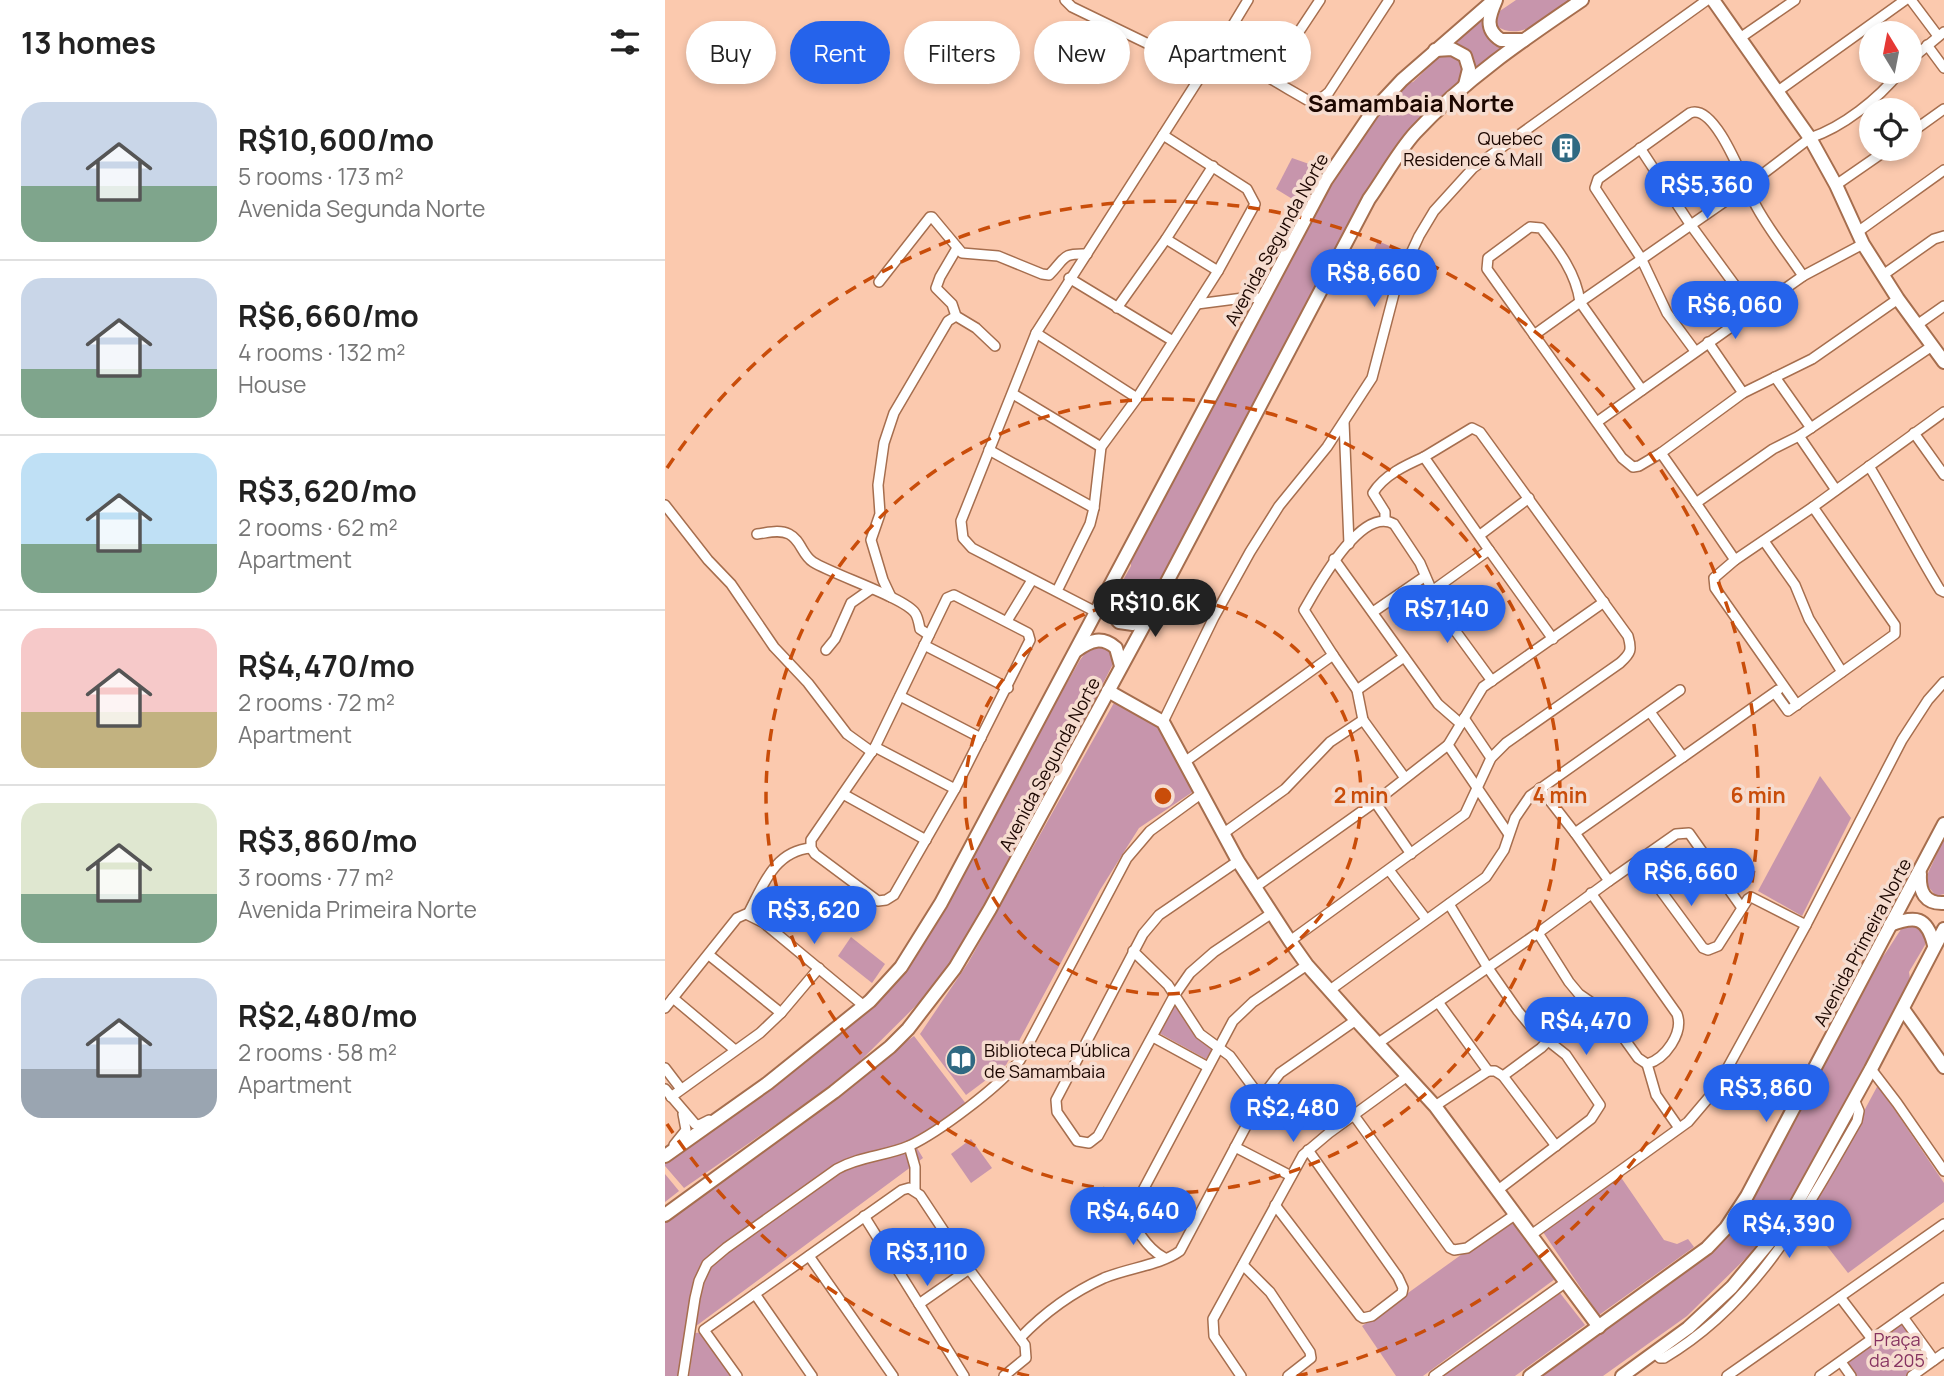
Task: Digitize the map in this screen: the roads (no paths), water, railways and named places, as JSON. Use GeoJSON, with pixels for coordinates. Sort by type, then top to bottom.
{"type":"FeatureCollection","features":[{"type":"Feature","properties":{"kind":"main road"},"geometry":{"type":"LineString","coordinates":[[1495,0],[1489,19],[1490,30],[1501,40],[1524,40]]}},
{"type":"Feature","properties":{"kind":"main road","name":"Avenida Segunda Norte"},"geometry":{"type":"LineString","coordinates":[[669,1153],[789,1067],[864,1006],[901,967],[925,929],[1109,589],[1326,180],[1373,111],[1402,80],[1495,0]]}},
{"type":"Feature","properties":{"kind":"main road","name":"Avenida Segunda Norte"},"geometry":{"type":"LineString","coordinates":[[665,1215],[834,1093],[890,1047],[908,1029],[955,968],[991,909],[1149,616],[1369,199],[1414,135],[1465,85],[1582,0]]}},
{"type":"Feature","properties":{"kind":"main road"},"geometry":{"type":"LineString","coordinates":[[1713,0],[1810,138],[1836,185],[1863,244],[1898,299],[1944,362]]}},
{"type":"Feature","properties":{"kind":"main road"},"geometry":{"type":"LineString","coordinates":[[1433,51],[1452,49],[1465,56],[1469,69],[1465,85]]}},
{"type":"Feature","properties":{"kind":"main road"},"geometry":{"type":"LineString","coordinates":[[1109,589],[1109,605],[1114,619],[1133,624],[1149,616]]}},
{"type":"Feature","properties":{"kind":"main road"},"geometry":{"type":"LineString","coordinates":[[1074,652],[1089,642],[1104,640],[1116,648],[1121,666]]}},
{"type":"Feature","properties":{"kind":"main road"},"geometry":{"type":"LineString","coordinates":[[1108,691],[1163,722],[1238,861],[1307,965],[1435,1106],[1599,1327]]}},
{"type":"Feature","properties":{"kind":"main road","name":"Avenida Primeira Norte"},"geometry":{"type":"LineString","coordinates":[[1530,1376],[1707,1248],[1726,1228],[1753,1184],[1944,824]]}},
{"type":"Feature","properties":{"kind":"main road"},"geometry":{"type":"LineString","coordinates":[[1920,870],[1919,884],[1925,898],[1944,903]]}},
{"type":"Feature","properties":{"kind":"main road"},"geometry":{"type":"LineString","coordinates":[[1890,925],[1914,918],[1929,928],[1934,946]]}},
{"type":"Feature","properties":{"kind":"main road"},"geometry":{"type":"LineString","coordinates":[[1622,1376],[1634,1372],[1733,1287],[1787,1221],[1944,929]]}},
{"type":"Feature","properties":{"kind":"main road"},"geometry":{"type":"LineString","coordinates":[[1903,1009],[1944,1066]]}},
{"type":"Feature","properties":{"kind":"street"},"geometry":{"type":"LineString","coordinates":[[1065,0],[1072,7],[1144,42]]}},
{"type":"Feature","properties":{"kind":"street"},"geometry":{"type":"LineString","coordinates":[[1235,21],[1248,0]]}},
{"type":"Feature","properties":{"kind":"street"},"geometry":{"type":"LineString","coordinates":[[1306,21],[1320,0]]}},
{"type":"Feature","properties":{"kind":"street"},"geometry":{"type":"LineString","coordinates":[[1281,84],[1307,100],[1324,97],[1389,0]]}},
{"type":"Feature","properties":{"kind":"street"},"geometry":{"type":"LineString","coordinates":[[1163,722],[1249,552],[1279,506],[1305,477],[1344,422],[1371,378],[1396,286],[1406,261],[1419,236],[1453,188],[1496,151],[1707,0]]}},
{"type":"Feature","properties":{"kind":"street"},"geometry":{"type":"LineString","coordinates":[[1740,38],[1795,0]]}},
{"type":"Feature","properties":{"kind":"street"},"geometry":{"type":"LineString","coordinates":[[1911,0],[1941,34],[1922,49]]}},
{"type":"Feature","properties":{"kind":"street"},"geometry":{"type":"LineString","coordinates":[[1778,91],[1901,1]]}},
{"type":"Feature","properties":{"kind":"street"},"geometry":{"type":"LineString","coordinates":[[1927,45],[1944,68]]}},
{"type":"Feature","properties":{"kind":"street"},"geometry":{"type":"LineString","coordinates":[[1096,612],[972,548],[962,535],[961,521],[1036,333],[1196,84]]}},
{"type":"Feature","properties":{"kind":"street"},"geometry":{"type":"LineString","coordinates":[[1534,335],[1747,186],[1810,138],[1821,135],[1850,116],[1891,84]]}},
{"type":"Feature","properties":{"kind":"street"},"geometry":{"type":"LineString","coordinates":[[1922,125],[1944,109]]}},
{"type":"Feature","properties":{"kind":"street"},"geometry":{"type":"LineString","coordinates":[[1695,351],[1667,313],[1641,258],[1595,188],[1598,179],[1690,113],[1696,110],[1707,116],[1733,155],[1755,204],[1803,276]]}},
{"type":"Feature","properties":{"kind":"street"},"geometry":{"type":"LineString","coordinates":[[1058,591],[1090,524],[1101,447],[1137,398],[1218,271],[1255,204],[1247,189],[1163,135]]}},
{"type":"Feature","properties":{"kind":"street"},"geometry":{"type":"LineString","coordinates":[[1640,148],[1753,310]]}},
{"type":"Feature","properties":{"kind":"street"},"geometry":{"type":"LineString","coordinates":[[1836,185],[1871,161]]}},
{"type":"Feature","properties":{"kind":"street"},"geometry":{"type":"LineString","coordinates":[[1117,308],[1213,166]]}},
{"type":"Feature","properties":{"kind":"street"},"geometry":{"type":"LineString","coordinates":[[1859,231],[1944,170]]}},
{"type":"Feature","properties":{"kind":"street"},"geometry":{"type":"LineString","coordinates":[[879,282],[930,217],[957,248],[967,254],[998,256],[1049,275],[1070,253],[1087,254]]}},
{"type":"Feature","properties":{"kind":"street"},"geometry":{"type":"LineString","coordinates":[[1642,390],[1580,302],[1578,290],[1563,256],[1541,228],[1530,226],[1488,258],[1487,270],[1627,464],[1639,466],[1743,393],[1812,359],[1898,299]]}},
{"type":"Feature","properties":{"kind":"street"},"geometry":{"type":"LineString","coordinates":[[1883,275],[1934,239],[1944,236]]}},
{"type":"Feature","properties":{"kind":"street"},"geometry":{"type":"LineString","coordinates":[[1166,239],[1218,271]]}},
{"type":"Feature","properties":{"kind":"street"},"geometry":{"type":"LineString","coordinates":[[1597,422],[1803,276],[1863,244]]}},
{"type":"Feature","properties":{"kind":"street"},"geometry":{"type":"LineString","coordinates":[[957,248],[936,286],[951,304],[956,316],[976,328],[995,345]]}},
{"type":"Feature","properties":{"kind":"street"},"geometry":{"type":"LineString","coordinates":[[1069,278],[1173,341]]}},
{"type":"Feature","properties":{"kind":"street"},"geometry":{"type":"LineString","coordinates":[[1196,304],[1251,297],[1263,299]]}},
{"type":"Feature","properties":{"kind":"street"},"geometry":{"type":"LineString","coordinates":[[1917,325],[1944,306]]}},
{"type":"Feature","properties":{"kind":"street"},"geometry":{"type":"LineString","coordinates":[[891,597],[871,540],[880,514],[878,485],[884,443],[899,404],[948,321],[956,316]]}},
{"type":"Feature","properties":{"kind":"street"},"geometry":{"type":"LineString","coordinates":[[1036,333],[1137,398]]}},
{"type":"Feature","properties":{"kind":"street"},"geometry":{"type":"LineString","coordinates":[[1708,342],[1743,393]]}},
{"type":"Feature","properties":{"kind":"street"},"geometry":{"type":"LineString","coordinates":[[1696,503],[1773,449],[1800,436],[1932,346]]}},
{"type":"Feature","properties":{"kind":"street"},"geometry":{"type":"LineString","coordinates":[[1775,377],[1811,428]]}},
{"type":"Feature","properties":{"kind":"street"},"geometry":{"type":"LineString","coordinates":[[1013,394],[1101,447]]}},
{"type":"Feature","properties":{"kind":"street"},"geometry":{"type":"LineString","coordinates":[[1813,508],[1896,629],[1895,634],[1875,650],[1797,705],[1779,690],[1715,588],[1714,578],[1735,560],[1813,508],[1944,412]]}},
{"type":"Feature","properties":{"kind":"street"},"geometry":{"type":"LineString","coordinates":[[1344,422],[1349,544]]}},
{"type":"Feature","properties":{"kind":"street"},"geometry":{"type":"LineString","coordinates":[[1290,941],[1465,814],[1490,758],[1506,743],[1563,705],[1630,654],[1632,649],[1628,636],[1478,429],[1472,428],[1424,457],[1409,462],[1378,486],[1374,493],[1385,512],[1385,520]]}},
{"type":"Feature","properties":{"kind":"street"},"geometry":{"type":"LineString","coordinates":[[1914,433],[1944,475]]}},
{"type":"Feature","properties":{"kind":"street"},"geometry":{"type":"LineString","coordinates":[[1800,436],[1836,490]]}},
{"type":"Feature","properties":{"kind":"street"},"geometry":{"type":"LineString","coordinates":[[989,450],[1094,508]]}},
{"type":"Feature","properties":{"kind":"street"},"geometry":{"type":"LineString","coordinates":[[1661,453],[1735,560]]}},
{"type":"Feature","properties":{"kind":"street"},"geometry":{"type":"LineString","coordinates":[[1424,457],[1553,639]]}},
{"type":"Feature","properties":{"kind":"street"},"geometry":{"type":"LineString","coordinates":[[1869,466],[1893,505],[1913,547],[1940,590],[1944,592]]}},
{"type":"Feature","properties":{"kind":"street"},"geometry":{"type":"LineString","coordinates":[[1480,535],[1529,498]]}},
{"type":"Feature","properties":{"kind":"street"},"geometry":{"type":"LineString","coordinates":[[665,505],[708,560],[731,584],[774,647],[808,683],[847,734],[955,789]]}},
{"type":"Feature","properties":{"kind":"street"},"geometry":{"type":"LineString","coordinates":[[1405,778],[1363,720],[1356,690],[1304,610],[1334,559],[1356,535],[1385,520],[1394,524],[1420,562],[1424,577],[1443,614],[1492,681]]}},
{"type":"Feature","properties":{"kind":"street"},"geometry":{"type":"LineString","coordinates":[[757,534],[779,531],[789,534],[798,541],[813,562],[891,597],[912,610],[917,616],[920,629],[929,635]]}},
{"type":"Feature","properties":{"kind":"street"},"geometry":{"type":"LineString","coordinates":[[1764,541],[1795,585],[1809,619],[1842,672]]}},
{"type":"Feature","properties":{"kind":"street"},"geometry":{"type":"LineString","coordinates":[[1432,592],[1489,550]]}},
{"type":"Feature","properties":{"kind":"street"},"geometry":{"type":"LineString","coordinates":[[1334,559],[1438,704],[1462,721],[1490,758]]}},
{"type":"Feature","properties":{"kind":"street"},"geometry":{"type":"LineString","coordinates":[[1373,612],[1424,577]]}},
{"type":"Feature","properties":{"kind":"street"},"geometry":{"type":"LineString","coordinates":[[1007,621],[1032,580]]}},
{"type":"Feature","properties":{"kind":"street"},"geometry":{"type":"LineString","coordinates":[[826,650],[835,639],[851,603],[871,589]]}},
{"type":"Feature","properties":{"kind":"street"},"geometry":{"type":"LineString","coordinates":[[954,595],[1007,621],[1028,633],[1030,637],[1008,688],[955,789],[894,895],[881,901],[874,900],[815,854],[810,840],[874,750],[900,696],[947,598],[954,595]]}},
{"type":"Feature","properties":{"kind":"street"},"geometry":{"type":"LineString","coordinates":[[1254,888],[1375,802],[1448,745],[1476,696],[1492,681],[1604,602]]}},
{"type":"Feature","properties":{"kind":"street"},"geometry":{"type":"LineString","coordinates":[[925,645],[1008,688]]}},
{"type":"Feature","properties":{"kind":"street"},"geometry":{"type":"LineString","coordinates":[[1186,761],[1333,655]]}},
{"type":"Feature","properties":{"kind":"street"},"geometry":{"type":"LineString","coordinates":[[1356,690],[1404,657]]}},
{"type":"Feature","properties":{"kind":"street"},"geometry":{"type":"LineString","coordinates":[[1531,1235],[1679,1128],[1716,1089],[1806,925],[1902,740],[1928,700],[1944,682]]}},
{"type":"Feature","properties":{"kind":"street"},"geometry":{"type":"LineString","coordinates":[[1330,990],[1486,877],[1504,850],[1508,833],[1522,806],[1540,788],[1680,690]]}},
{"type":"Feature","properties":{"kind":"street"},"geometry":{"type":"LineString","coordinates":[[1575,833],[1779,690]]}},
{"type":"Feature","properties":{"kind":"street"},"geometry":{"type":"LineString","coordinates":[[900,696],[981,738]]}},
{"type":"Feature","properties":{"kind":"street"},"geometry":{"type":"LineString","coordinates":[[1650,712],[1683,757]]}},
{"type":"Feature","properties":{"kind":"street"},"geometry":{"type":"LineString","coordinates":[[1224,833],[1285,789],[1330,742],[1363,720]]}},
{"type":"Feature","properties":{"kind":"street"},"geometry":{"type":"LineString","coordinates":[[1448,745],[1508,833]]}},
{"type":"Feature","properties":{"kind":"street"},"geometry":{"type":"LineString","coordinates":[[1540,788],[1609,881]]}},
{"type":"Feature","properties":{"kind":"street"},"geometry":{"type":"LineString","coordinates":[[683,1376],[698,1281],[707,1264],[837,1169],[854,1160],[908,1146],[1002,1081],[1014,1068],[1127,858],[1150,831],[1202,793]]}},
{"type":"Feature","properties":{"kind":"street"},"geometry":{"type":"LineString","coordinates":[[843,794],[926,839]]}},
{"type":"Feature","properties":{"kind":"street"},"geometry":{"type":"LineString","coordinates":[[1375,802],[1411,854]]}},
{"type":"Feature","properties":{"kind":"street"},"geometry":{"type":"LineString","coordinates":[[1377,1044],[1675,834],[1689,833],[1742,908]]}},
{"type":"Feature","properties":{"kind":"street"},"geometry":{"type":"LineString","coordinates":[[665,1008],[737,918],[748,914],[776,864],[795,851],[811,848]]}},
{"type":"Feature","properties":{"kind":"street"},"geometry":{"type":"LineString","coordinates":[[1238,861],[1159,915],[1133,951],[1056,1100],[1057,1112],[1077,1141],[1089,1143],[1098,1136],[1174,996],[1190,973],[1213,951],[1272,913]]}},
{"type":"Feature","properties":{"kind":"street"},"geometry":{"type":"LineString","coordinates":[[1639,861],[1703,948],[1708,950],[1718,946],[1748,899],[1755,897],[1806,925]]}},
{"type":"Feature","properties":{"kind":"street"},"geometry":{"type":"LineString","coordinates":[[1389,870],[1426,919]]}},
{"type":"Feature","properties":{"kind":"street"},"geometry":{"type":"LineString","coordinates":[[1591,893],[1680,1021],[1676,1035],[1660,1059],[1647,1064]]}},
{"type":"Feature","properties":{"kind":"street"},"geometry":{"type":"LineString","coordinates":[[1450,904],[1488,968],[1532,1028],[1566,1055],[1600,1105],[1591,1119],[1497,1190]]}},
{"type":"Feature","properties":{"kind":"street"},"geometry":{"type":"LineString","coordinates":[[748,914],[764,923],[864,1006]]}},
{"type":"Feature","properties":{"kind":"street"},"geometry":{"type":"LineString","coordinates":[[1538,933],[1569,982],[1579,994],[1605,1012],[1638,1058],[1647,1064],[1651,1086],[1679,1128]]}},
{"type":"Feature","properties":{"kind":"street"},"geometry":{"type":"LineString","coordinates":[[1133,951],[1168,985],[1200,1034],[1219,1046],[1261,1098]]}},
{"type":"Feature","properties":{"kind":"street"},"geometry":{"type":"LineString","coordinates":[[709,955],[781,1013]]}},
{"type":"Feature","properties":{"kind":"street"},"geometry":{"type":"LineString","coordinates":[[1163,1257],[1156,1253],[1133,1223],[1131,1213],[1233,1021],[1242,1011],[1307,965]]}},
{"type":"Feature","properties":{"kind":"street"},"geometry":{"type":"LineString","coordinates":[[718,1119],[697,1124],[668,1093],[681,1088],[760,1033],[781,1013],[818,968]]}},
{"type":"Feature","properties":{"kind":"street"},"geometry":{"type":"LineString","coordinates":[[673,998],[735,1050]]}},
{"type":"Feature","properties":{"kind":"street"},"geometry":{"type":"LineString","coordinates":[[1438,1002],[1488,1071]]}},
{"type":"Feature","properties":{"kind":"street"},"geometry":{"type":"LineString","coordinates":[[1503,1076],[1541,1048],[1567,1022],[1593,1003]]}},
{"type":"Feature","properties":{"kind":"street"},"geometry":{"type":"LineString","coordinates":[[1020,1338],[1037,1320],[1089,1286],[1105,1278],[1153,1264],[1180,1251],[1261,1098],[1280,1073],[1356,1020]]}},
{"type":"Feature","properties":{"kind":"street"},"geometry":{"type":"LineString","coordinates":[[1153,1037],[1208,1066]]}},
{"type":"Feature","properties":{"kind":"street"},"geometry":{"type":"LineString","coordinates":[[665,1068],[681,1088]]}},
{"type":"Feature","properties":{"kind":"street"},"geometry":{"type":"LineString","coordinates":[[1871,1069],[1944,1171]]}},
{"type":"Feature","properties":{"kind":"street"},"geometry":{"type":"LineString","coordinates":[[1435,1106],[1488,1071],[1495,1071],[1503,1076],[1556,1146]]}},
{"type":"Feature","properties":{"kind":"street"},"geometry":{"type":"LineString","coordinates":[[1241,1376],[1214,1336],[1213,1320],[1291,1176],[1308,1150],[1406,1077]]}},
{"type":"Feature","properties":{"kind":"street"},"geometry":{"type":"LineString","coordinates":[[669,1153],[685,1130],[683,1112]]}},
{"type":"Feature","properties":{"kind":"street"},"geometry":{"type":"LineString","coordinates":[[1353,1114],[1450,1248],[1467,1248],[1515,1214]]}},
{"type":"Feature","properties":{"kind":"street"},"geometry":{"type":"LineString","coordinates":[[908,1146],[915,1167],[915,1190],[1025,1345],[1026,1358],[1005,1376]]}},
{"type":"Feature","properties":{"kind":"street"},"geometry":{"type":"LineString","coordinates":[[1235,1147],[1291,1176]]}},
{"type":"Feature","properties":{"kind":"street"},"geometry":{"type":"LineString","coordinates":[[1275,1205],[1360,1316],[1372,1316],[1402,1293],[1403,1288],[1398,1277],[1308,1150]]}},
{"type":"Feature","properties":{"kind":"street"},"geometry":{"type":"LineString","coordinates":[[690,1328],[704,1330],[902,1190],[915,1190]]}},
{"type":"Feature","properties":{"kind":"street"},"geometry":{"type":"LineString","coordinates":[[864,1216],[964,1376]]}},
{"type":"Feature","properties":{"kind":"street"},"geometry":{"type":"LineString","coordinates":[[1727,1376],[1944,1224]]}},
{"type":"Feature","properties":{"kind":"street"},"geometry":{"type":"LineString","coordinates":[[809,1256],[893,1376]]}},
{"type":"Feature","properties":{"kind":"street"},"geometry":{"type":"LineString","coordinates":[[1243,1265],[1275,1299],[1310,1352],[1311,1358],[1301,1376]]}},
{"type":"Feature","properties":{"kind":"street"},"geometry":{"type":"LineString","coordinates":[[919,1304],[969,1269]]}},
{"type":"Feature","properties":{"kind":"street"},"geometry":{"type":"LineString","coordinates":[[1434,1376],[1566,1282]]}},
{"type":"Feature","properties":{"kind":"street"},"geometry":{"type":"LineString","coordinates":[[1820,1376],[1944,1288]]}},
{"type":"Feature","properties":{"kind":"street"},"geometry":{"type":"LineString","coordinates":[[755,1294],[812,1376]]}},
{"type":"Feature","properties":{"kind":"street"},"geometry":{"type":"LineString","coordinates":[[1840,1297],[1872,1339]]}},
{"type":"Feature","properties":{"kind":"street"},"geometry":{"type":"LineString","coordinates":[[1903,1317],[1934,1360]]}},
{"type":"Feature","properties":{"kind":"street"},"geometry":{"type":"LineString","coordinates":[[704,1330],[737,1376]]}},
{"type":"Feature","properties":{"kind":"street"},"geometry":{"type":"LineString","coordinates":[[1912,1376],[1944,1353]]}},
{"type":"Feature","properties":{"kind":"street"},"geometry":{"type":"LineString","coordinates":[[1288,1376],[1308,1362]]}},
{"type":"Feature","properties":{"kind":"street"},"geometry":{"type":"LineString","coordinates":[[1841,1362],[1851,1376]]}},
{"type":"Feature","properties":{"kind":"place","name":"Quebec Residence & Mall"},"geometry":{"type":"Point","coordinates":[1566,148]}},
{"type":"Feature","properties":{"kind":"place","name":"Biblioteca Pública de Samambaia"},"geometry":{"type":"Point","coordinates":[961,1060]}},
{"type":"Feature","properties":{"kind":"district","name":"Samambaia Norte"},"geometry":{"type":"Point","coordinates":[1411,102]}},
{"type":"Feature","properties":{"kind":"park label","name":"Praça da 205"},"geometry":{"type":"Point","coordinates":[1897,1349]}}]}
